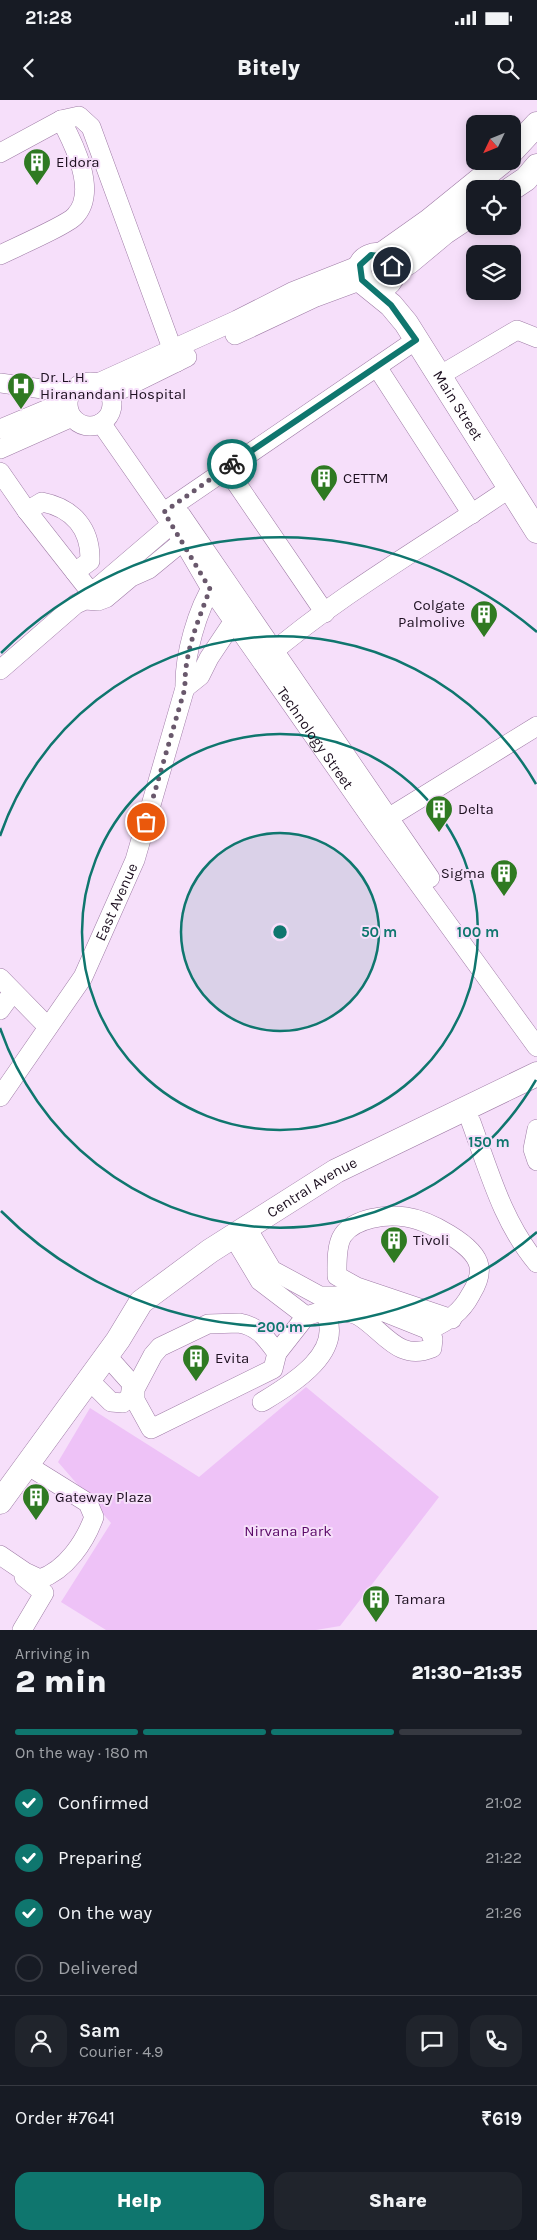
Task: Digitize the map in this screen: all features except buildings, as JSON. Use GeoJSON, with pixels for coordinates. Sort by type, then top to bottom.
{"type":"FeatureCollection","features":[{"type":"Feature","properties":{"kind":"main road"},"geometry":{"type":"LineString","coordinates":[[521,141],[537,124]]}},
{"type":"Feature","properties":{"kind":"main road"},"geometry":{"type":"LineString","coordinates":[[521,182],[537,166]]}},
{"type":"Feature","properties":{"kind":"main road"},"geometry":{"type":"LineString","coordinates":[[376,273],[429,221],[491,170]]}},
{"type":"Feature","properties":{"kind":"main road"},"geometry":{"type":"LineString","coordinates":[[376,273],[409,262],[445,232],[466,218]]}},
{"type":"Feature","properties":{"kind":"main road","name":"Main Street"},"geometry":{"type":"LineString","coordinates":[[376,273],[391,305],[416,340],[443,372],[537,531]]}},
{"type":"Feature","properties":{"kind":"main road","name":"Main Street"},"geometry":{"type":"LineString","coordinates":[[376,273],[537,508]]}},
{"type":"Feature","properties":{"kind":"main road","name":"Central Avenue"},"geometry":{"type":"LineString","coordinates":[[0,1502],[112,1348],[217,1262],[243,1238],[336,1171],[537,1074]]}},
{"type":"Feature","properties":{"kind":"main road","name":"Central Avenue"},"geometry":{"type":"LineString","coordinates":[[243,1238],[344,1182],[537,1091]]}},
{"type":"Feature","properties":{"kind":"street"},"geometry":{"type":"LineString","coordinates":[[0,153],[61,120],[79,116],[91,127],[175,355]]}},
{"type":"Feature","properties":{"kind":"street"},"geometry":{"type":"LineString","coordinates":[[0,255],[74,218],[83,204],[86,188],[76,147],[61,120]]}},
{"type":"Feature","properties":{"kind":"street"},"geometry":{"type":"LineString","coordinates":[[5,436],[70,404],[82,383],[104,389],[175,355],[376,273]]}},
{"type":"Feature","properties":{"kind":"street"},"geometry":{"type":"LineString","coordinates":[[443,372],[517,330],[537,338]]}},
{"type":"Feature","properties":{"kind":"street"},"geometry":{"type":"LineString","coordinates":[[0,472],[27,512],[90,590],[98,587],[172,514],[226,468],[416,340]]}},
{"type":"Feature","properties":{"kind":"street"},"geometry":{"type":"LineString","coordinates":[[377,366],[472,514]]}},
{"type":"Feature","properties":{"kind":"street"},"geometry":{"type":"LineString","coordinates":[[0,383],[70,404],[85,426],[105,419],[112,403],[104,389]]}},
{"type":"Feature","properties":{"kind":"street","name":"Technology Street"},"geometry":{"type":"LineString","coordinates":[[105,419],[172,514],[183,541],[210,589],[239,614],[471,945],[537,1047]]}},
{"type":"Feature","properties":{"kind":"street"},"geometry":{"type":"LineString","coordinates":[[226,468],[325,613]]}},
{"type":"Feature","properties":{"kind":"street"},"geometry":{"type":"LineString","coordinates":[[268,656],[325,613],[510,488]]}},
{"type":"Feature","properties":{"kind":"street"},"geometry":{"type":"LineString","coordinates":[[27,512],[42,502],[56,504],[73,516],[85,530],[90,546],[90,561],[74,572]]}},
{"type":"Feature","properties":{"kind":"street"},"geometry":{"type":"LineString","coordinates":[[172,514],[222,573],[239,614],[209,658],[200,676],[185,688]]}},
{"type":"Feature","properties":{"kind":"street"},"geometry":{"type":"LineString","coordinates":[[0,670],[76,604],[85,600],[98,601],[106,598],[131,577],[149,569],[183,541]]}},
{"type":"Feature","properties":{"kind":"street","name":"East Avenue"},"geometry":{"type":"LineString","coordinates":[[0,1097],[83,977],[135,860],[185,688],[185,668],[195,629],[210,589],[222,573]]}},
{"type":"Feature","properties":{"kind":"street"},"geometry":{"type":"LineString","coordinates":[[383,821],[537,726]]}},
{"type":"Feature","properties":{"kind":"street"},"geometry":{"type":"LineString","coordinates":[[471,945],[537,1028]]}},
{"type":"Feature","properties":{"kind":"street"},"geometry":{"type":"LineString","coordinates":[[0,978],[48,1026]]}},
{"type":"Feature","properties":{"kind":"street"},"geometry":{"type":"LineString","coordinates":[[0,1010],[13,992]]}},
{"type":"Feature","properties":{"kind":"street"},"geometry":{"type":"LineString","coordinates":[[471,1122],[508,1220],[517,1238],[537,1263]]}},
{"type":"Feature","properties":{"kind":"street"},"geometry":{"type":"LineString","coordinates":[[537,1129],[533,1149],[537,1161]]}},
{"type":"Feature","properties":{"kind":"street"},"geometry":{"type":"LineString","coordinates":[[429,1330],[452,1319],[466,1304],[478,1283],[479,1266],[472,1250],[444,1232],[406,1217],[379,1218],[356,1223],[342,1236],[338,1253],[337,1276],[357,1287],[452,1319]]}},
{"type":"Feature","properties":{"kind":"street"},"geometry":{"type":"LineString","coordinates":[[243,1238],[263,1271],[260,1281],[317,1308],[357,1315],[396,1347],[420,1353],[432,1348],[434,1339],[429,1330],[344,1296],[317,1308],[277,1353],[273,1369],[151,1429],[135,1400],[135,1389],[153,1355],[160,1347],[208,1324],[251,1324],[277,1353]]}},
{"type":"Feature","properties":{"kind":"street"},"geometry":{"type":"LineString","coordinates":[[262,1402],[296,1381],[326,1346],[328,1318],[317,1308]]}},
{"type":"Feature","properties":{"kind":"street"},"geometry":{"type":"LineString","coordinates":[[90,1380],[111,1402],[123,1403],[130,1397],[132,1384],[112,1348]]}},
{"type":"Feature","properties":{"kind":"street"},"geometry":{"type":"LineString","coordinates":[[0,1556],[40,1579],[50,1575],[63,1566],[91,1525],[94,1517],[88,1503],[27,1465]]}},
{"type":"Feature","properties":{"kind":"street"},"geometry":{"type":"LineString","coordinates":[[0,1562],[44,1592],[22,1630]]}},
{"type":"Feature","properties":{"kind":"green space","name":"Nirvana Park"},"geometry":{"type":"Polygon","coordinates":[[[306,1387],[439,1497],[340,1626],[316,1630],[106,1630],[61,1602],[111,1523],[58,1462],[90,1408],[199,1477],[306,1387]]]}},
{"type":"Feature","properties":{"kind":"way so far"},"geometry":{"type":"LineString","coordinates":[[146,822],[185,688],[185,668],[195,629],[210,589],[164,512],[232,464]]}},
{"type":"Feature","properties":{"kind":"place","name":"Eldora"},"geometry":{"type":"Point","coordinates":[37,186]}},
{"type":"Feature","properties":{"kind":"place","name":"Dr. L. H. Hiranandani Hospital"},"geometry":{"type":"Point","coordinates":[21,410]}},
{"type":"Feature","properties":{"kind":"place","name":"CETTM"},"geometry":{"type":"Point","coordinates":[324,502]}},
{"type":"Feature","properties":{"kind":"place","name":"Colgate Palmolive"},"geometry":{"type":"Point","coordinates":[484,638]}},
{"type":"Feature","properties":{"kind":"place","name":"Delta"},"geometry":{"type":"Point","coordinates":[439,833]}},
{"type":"Feature","properties":{"kind":"place","name":"Sigma"},"geometry":{"type":"Point","coordinates":[504,897]}},
{"type":"Feature","properties":{"kind":"place","name":"Tivoli"},"geometry":{"type":"Point","coordinates":[394,1264]}},
{"type":"Feature","properties":{"kind":"place","name":"Evita"},"geometry":{"type":"Point","coordinates":[196,1382]}},
{"type":"Feature","properties":{"kind":"place","name":"Gateway Plaza"},"geometry":{"type":"Point","coordinates":[36,1521]}},
{"type":"Feature","properties":{"kind":"place","name":"Tamara"},"geometry":{"type":"Point","coordinates":[376,1623]}},
{"type":"Feature","properties":{"kind":"route"},"geometry":{"type":"LineString","coordinates":[[232,464],[416,340],[406,323],[391,305],[365,284],[360,275],[360,265],[366,257],[371,255],[376,254],[386,257],[392,266]]}}]}
